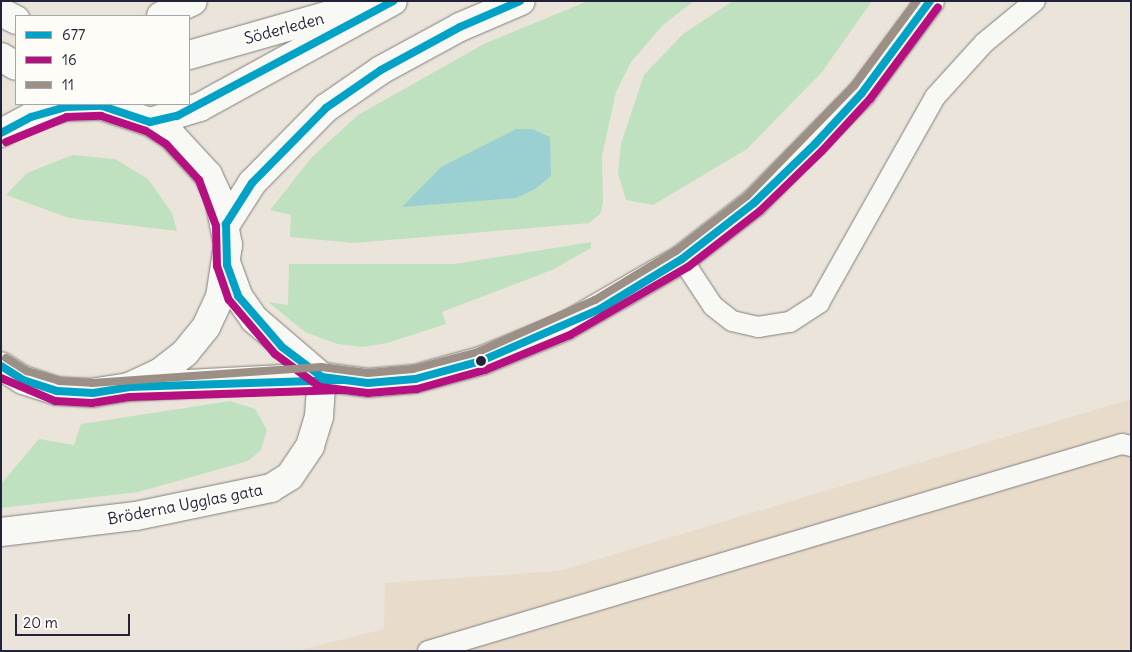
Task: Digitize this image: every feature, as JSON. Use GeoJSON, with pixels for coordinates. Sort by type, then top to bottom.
{"type":"FeatureCollection","features":[{"type":"Feature","properties":{"kind":"main road"},"geometry":{"type":"LineString","coordinates":[[163,15],[194,1]]}},
{"type":"Feature","properties":{"kind":"main road","name":"Söderleden"},"geometry":{"type":"LineString","coordinates":[[190,55],[379,1]]}},
{"type":"Feature","properties":{"kind":"main road"},"geometry":{"type":"LineString","coordinates":[[150,122],[200,107],[393,1]]}},
{"type":"Feature","properties":{"kind":"main road"},"geometry":{"type":"LineString","coordinates":[[226,224],[252,184],[326,108],[381,70],[460,26],[520,1]]}},
{"type":"Feature","properties":{"kind":"main road"},"geometry":{"type":"LineString","coordinates":[[1,366],[23,380],[57,391],[94,393],[129,386],[322,377],[368,383],[415,379],[481,360],[600,309],[682,259],[754,203],[815,144],[862,93],[930,1]]}},
{"type":"Feature","properties":{"kind":"main road"},"geometry":{"type":"LineString","coordinates":[[1,12],[15,19]]}},
{"type":"Feature","properties":{"kind":"main road"},"geometry":{"type":"LineString","coordinates":[[1,57],[15,65]]}},
{"type":"Feature","properties":{"kind":"main road"},"geometry":{"type":"LineString","coordinates":[[1,133],[31,117],[66,106],[100,105],[150,122],[172,136],[208,175],[226,224],[227,265],[220,297],[206,327],[165,368],[129,386]]}},
{"type":"Feature","properties":{"kind":"main road"},"geometry":{"type":"LineString","coordinates":[[227,265],[238,296],[254,319],[322,377]]}},
{"type":"Feature","properties":{"kind":"main road","name":"Bröderna Ugglas gata"},"geometry":{"type":"LineString","coordinates":[[1,532],[136,516],[271,488],[290,476],[310,446],[322,377]]}},
{"type":"Feature","properties":{"kind":"lane"},"geometry":{"type":"LineString","coordinates":[[682,259],[713,306],[732,321],[758,327],[790,322],[819,303],[935,96],[984,43],[1036,1]]}},
{"type":"Feature","properties":{"kind":"lane"},"geometry":{"type":"LineString","coordinates":[[428,651],[1122,444],[1131,446]]}},
{"type":"Feature","properties":{"kind":"shaded area"},"geometry":{"type":"Polygon","coordinates":[[[1131,399],[1131,651],[296,651],[384,629],[385,583],[559,571],[1131,399]]]}},
{"type":"Feature","properties":{"kind":"green space"},"geometry":{"type":"Polygon","coordinates":[[[588,1],[694,1],[664,24],[631,62],[616,92],[602,156],[603,202],[601,213],[589,223],[354,243],[290,237],[291,215],[270,210],[312,157],[358,115],[484,44],[588,1]],[[458,160],[441,167],[403,207],[458,160]]]}},
{"type":"Feature","properties":{"kind":"green space"},"geometry":{"type":"Polygon","coordinates":[[[733,1],[872,1],[822,72],[747,149],[653,205],[626,200],[618,173],[621,144],[644,75],[683,34],[733,1]]]}},
{"type":"Feature","properties":{"kind":"green space"},"geometry":{"type":"Polygon","coordinates":[[[72,155],[115,159],[148,179],[172,213],[177,231],[69,218],[6,195],[27,173],[72,155]]]}},
{"type":"Feature","properties":{"kind":"green space"},"geometry":{"type":"Polygon","coordinates":[[[591,242],[591,248],[552,270],[442,312],[446,324],[387,343],[363,347],[337,344],[305,332],[268,302],[288,305],[289,264],[455,264],[591,242]]]}},
{"type":"Feature","properties":{"kind":"green space"},"geometry":{"type":"Polygon","coordinates":[[[230,401],[255,409],[267,430],[261,450],[248,461],[138,492],[1,508],[1,484],[39,439],[74,445],[81,424],[230,401]]]}},
{"type":"Feature","properties":{"kind":"water"},"geometry":{"type":"Polygon","coordinates":[[[516,129],[532,129],[550,137],[551,176],[535,189],[516,198],[402,207],[441,167],[516,129]]]}},
{"type":"Feature","properties":{"kind":"transit line","name":"677"},"geometry":{"type":"LineString","coordinates":[[1,133],[31,117],[65,107],[102,106],[150,122],[177,116],[393,1]]}},
{"type":"Feature","properties":{"kind":"transit line","name":"677"},"geometry":{"type":"LineString","coordinates":[[520,1],[460,27],[381,70],[326,108],[252,183],[226,224],[227,265],[238,296],[282,347],[322,377],[368,383],[415,379],[481,361],[600,309],[682,259],[754,203],[815,144],[862,93],[930,1]]}},
{"type":"Feature","properties":{"kind":"transit line","name":"11"},"geometry":{"type":"LineString","coordinates":[[6,358],[27,371],[59,381],[92,383],[321,367],[368,373],[413,369],[478,352],[595,300],[676,251],[747,196],[854,86],[917,1]]}},
{"type":"Feature","properties":{"kind":"transit line","name":"16"},"geometry":{"type":"LineString","coordinates":[[6,142],[67,117],[101,116],[146,131],[166,144],[199,180],[216,226],[217,266],[229,300],[275,354],[320,387],[368,393],[417,389],[485,370],[570,335],[688,267],[760,211],[822,151],[870,99],[938,7]]}},
{"type":"Feature","properties":{"kind":"transit line","name":"677"},"geometry":{"type":"LineString","coordinates":[[1,366],[23,380],[57,391],[93,393],[129,387],[342,380]]}},
{"type":"Feature","properties":{"kind":"transit line","name":"16"},"geometry":{"type":"LineString","coordinates":[[1,378],[55,401],[92,403],[130,397],[342,390]]}}]}
